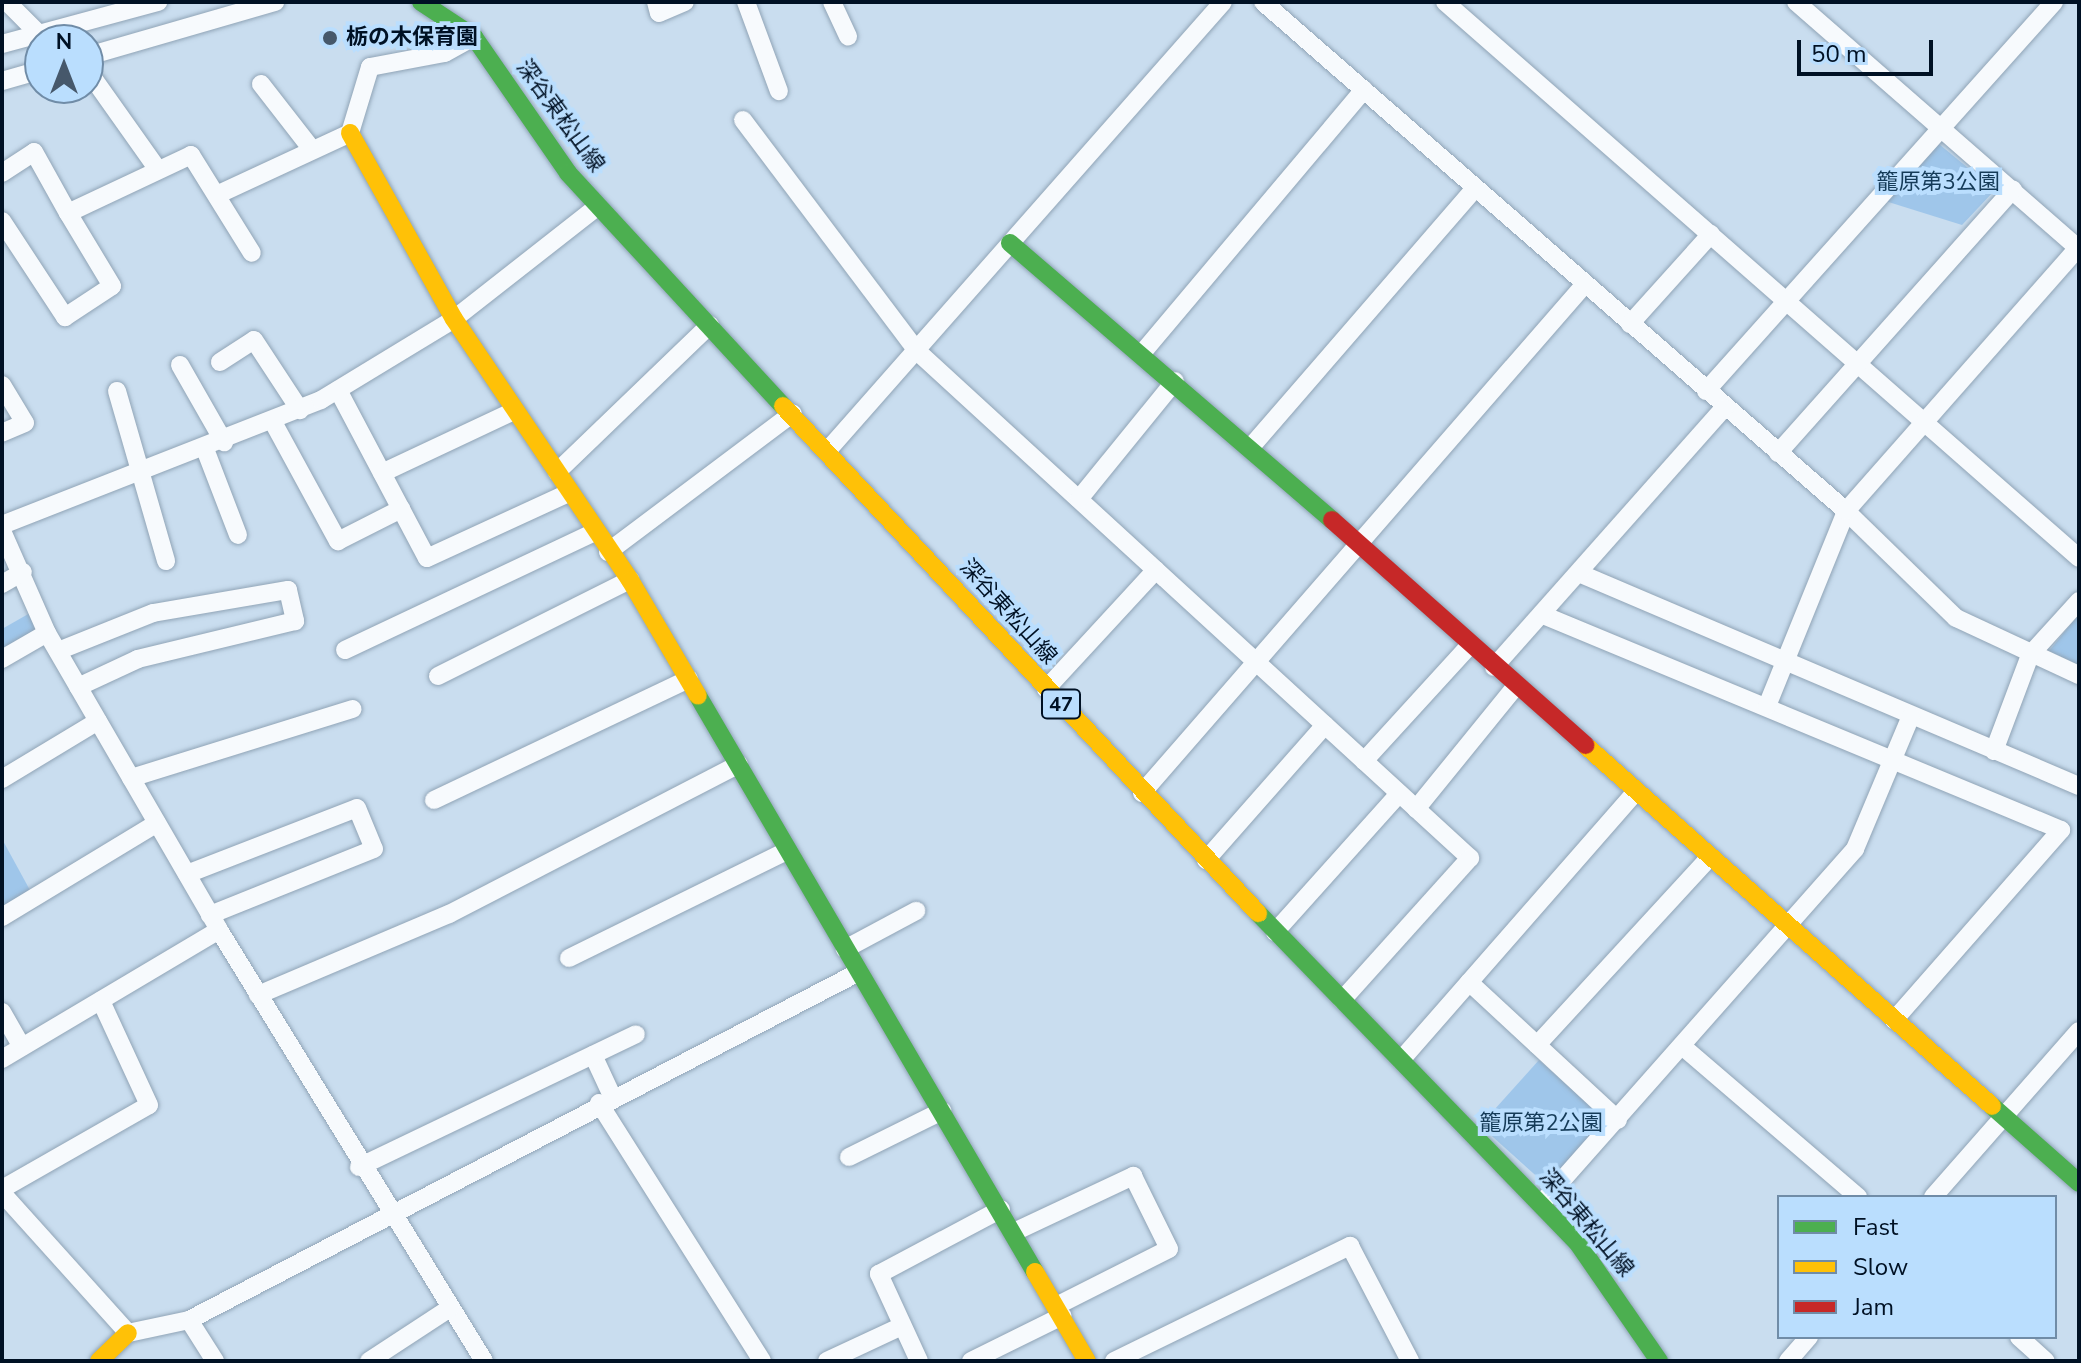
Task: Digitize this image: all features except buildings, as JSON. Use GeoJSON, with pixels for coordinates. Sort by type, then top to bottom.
{"type":"FeatureCollection","features":[{"type":"Feature","properties":{"kind":"street"},"geometry":{"type":"LineString","coordinates":[[7,2],[29,24]]}},
{"type":"Feature","properties":{"kind":"street"},"geometry":{"type":"LineString","coordinates":[[76,24],[158,2]]}},
{"type":"Feature","properties":{"kind":"street"},"geometry":{"type":"LineString","coordinates":[[104,51],[275,2]]}},
{"type":"Feature","properties":{"kind":"street","name":"深谷東松山線"},"geometry":{"type":"LineString","coordinates":[[421,2],[474,37],[598,206],[828,450],[1142,793],[1541,1204],[1659,1361]]}},
{"type":"Feature","properties":{"kind":"street"},"geometry":{"type":"LineString","coordinates":[[656,2],[659,13],[685,2]]}},
{"type":"Feature","properties":{"kind":"street"},"geometry":{"type":"LineString","coordinates":[[746,2],[779,91]]}},
{"type":"Feature","properties":{"kind":"street"},"geometry":{"type":"LineString","coordinates":[[832,2],[848,36]]}},
{"type":"Feature","properties":{"kind":"street"},"geometry":{"type":"LineString","coordinates":[[828,450],[918,352],[1223,2]]}},
{"type":"Feature","properties":{"kind":"street"},"geometry":{"type":"LineString","coordinates":[[1263,2],[1724,408],[1846,511],[1956,618],[2030,655],[2079,675]]}},
{"type":"Feature","properties":{"kind":"street"},"geometry":{"type":"LineString","coordinates":[[1445,2],[2079,558]]}},
{"type":"Feature","properties":{"kind":"street"},"geometry":{"type":"LineString","coordinates":[[1767,706],[1846,511],[2079,248],[1796,2]]}},
{"type":"Feature","properties":{"kind":"street"},"geometry":{"type":"LineString","coordinates":[[1706,391],[2054,2]]}},
{"type":"Feature","properties":{"kind":"street"},"geometry":{"type":"LineString","coordinates":[[474,37],[445,53],[370,67],[350,133],[454,319],[568,493],[630,580],[739,764],[784,852],[1001,1209],[1087,1361]]}},
{"type":"Feature","properties":{"kind":"street"},"geometry":{"type":"LineString","coordinates":[[2,44],[24,38]]}},
{"type":"Feature","properties":{"kind":"street"},"geometry":{"type":"LineString","coordinates":[[2,81],[24,75]]}},
{"type":"Feature","properties":{"kind":"street"},"geometry":{"type":"LineString","coordinates":[[261,84],[310,147]]}},
{"type":"Feature","properties":{"kind":"street"},"geometry":{"type":"LineString","coordinates":[[1143,352],[1364,90]]}},
{"type":"Feature","properties":{"kind":"street"},"geometry":{"type":"LineString","coordinates":[[104,94],[156,167]]}},
{"type":"Feature","properties":{"kind":"street"},"geometry":{"type":"LineString","coordinates":[[743,120],[918,352],[1470,858],[1342,1000]]}},
{"type":"Feature","properties":{"kind":"street"},"geometry":{"type":"LineString","coordinates":[[221,193],[310,147],[350,133]]}},
{"type":"Feature","properties":{"kind":"street"},"geometry":{"type":"LineString","coordinates":[[2,173],[34,152],[112,286],[65,317],[2,221]]}},
{"type":"Feature","properties":{"kind":"street"},"geometry":{"type":"LineString","coordinates":[[68,213],[156,167],[191,155],[221,193],[252,253]]}},
{"type":"Feature","properties":{"kind":"street"},"geometry":{"type":"LineString","coordinates":[[1250,448],[1475,188]]}},
{"type":"Feature","properties":{"kind":"street"},"geometry":{"type":"LineString","coordinates":[[1778,453],[2013,189]]}},
{"type":"Feature","properties":{"kind":"street"},"geometry":{"type":"LineString","coordinates":[[2,525],[224,442],[300,410],[338,390],[454,319],[598,206]]}},
{"type":"Feature","properties":{"kind":"street"},"geometry":{"type":"LineString","coordinates":[[1630,324],[1711,234]]}},
{"type":"Feature","properties":{"kind":"street"},"geometry":{"type":"LineString","coordinates":[[1010,243],[1143,352],[1494,667],[2079,1183]]}},
{"type":"Feature","properties":{"kind":"street"},"geometry":{"type":"LineString","coordinates":[[1142,793],[1585,284]]}},
{"type":"Feature","properties":{"kind":"street"},"geometry":{"type":"LineString","coordinates":[[557,472],[710,325]]}},
{"type":"Feature","properties":{"kind":"street"},"geometry":{"type":"LineString","coordinates":[[220,362],[254,340],[300,410]]}},
{"type":"Feature","properties":{"kind":"street"},"geometry":{"type":"LineString","coordinates":[[180,365],[224,442]]}},
{"type":"Feature","properties":{"kind":"street"},"geometry":{"type":"LineString","coordinates":[[1079,499],[1175,381]]}},
{"type":"Feature","properties":{"kind":"street"},"geometry":{"type":"LineString","coordinates":[[2,385],[25,423],[2,433]]}},
{"type":"Feature","properties":{"kind":"street"},"geometry":{"type":"LineString","coordinates":[[338,390],[427,558],[568,493]]}},
{"type":"Feature","properties":{"kind":"street"},"geometry":{"type":"LineString","coordinates":[[117,391],[166,561]]}},
{"type":"Feature","properties":{"kind":"street"},"geometry":{"type":"LineString","coordinates":[[1494,667],[1581,574],[1724,408]]}},
{"type":"Feature","properties":{"kind":"street"},"geometry":{"type":"LineString","coordinates":[[382,473],[514,411]]}},
{"type":"Feature","properties":{"kind":"street"},"geometry":{"type":"LineString","coordinates":[[608,552],[793,413]]}},
{"type":"Feature","properties":{"kind":"street"},"geometry":{"type":"LineString","coordinates":[[273,422],[338,541],[401,509]]}},
{"type":"Feature","properties":{"kind":"street"},"geometry":{"type":"LineString","coordinates":[[205,449],[238,535]]}},
{"type":"Feature","properties":{"kind":"street"},"geometry":{"type":"LineString","coordinates":[[2,531],[23,572],[47,633],[78,687],[359,1167],[484,1361]]}},
{"type":"Feature","properties":{"kind":"street"},"geometry":{"type":"LineString","coordinates":[[345,650],[595,532]]}},
{"type":"Feature","properties":{"kind":"street"},"geometry":{"type":"LineString","coordinates":[[1046,689],[1156,570]]}},
{"type":"Feature","properties":{"kind":"street"},"geometry":{"type":"LineString","coordinates":[[2,584],[23,572]]}},
{"type":"Feature","properties":{"kind":"street"},"geometry":{"type":"LineString","coordinates":[[1581,574],[2079,786]]}},
{"type":"Feature","properties":{"kind":"street"},"geometry":{"type":"LineString","coordinates":[[438,676],[630,580]]}},
{"type":"Feature","properties":{"kind":"street"},"geometry":{"type":"LineString","coordinates":[[58,651],[153,613],[288,590],[295,621],[138,659],[78,687]]}},
{"type":"Feature","properties":{"kind":"street"},"geometry":{"type":"LineString","coordinates":[[1994,751],[2030,655],[2079,601]]}},
{"type":"Feature","properties":{"kind":"street"},"geometry":{"type":"LineString","coordinates":[[1543,615],[2061,830],[1894,1020]]}},
{"type":"Feature","properties":{"kind":"street"},"geometry":{"type":"LineString","coordinates":[[2,659],[47,633]]}},
{"type":"Feature","properties":{"kind":"street"},"geometry":{"type":"LineString","coordinates":[[1364,761],[1470,645]]}},
{"type":"Feature","properties":{"kind":"street"},"geometry":{"type":"LineString","coordinates":[[434,800],[689,679]]}},
{"type":"Feature","properties":{"kind":"street"},"geometry":{"type":"LineString","coordinates":[[1416,809],[1516,686]]}},
{"type":"Feature","properties":{"kind":"street"},"geometry":{"type":"LineString","coordinates":[[131,778],[353,709]]}},
{"type":"Feature","properties":{"kind":"street"},"geometry":{"type":"LineString","coordinates":[[1541,1204],[1855,849],[1911,716]]}},
{"type":"Feature","properties":{"kind":"street"},"geometry":{"type":"LineString","coordinates":[[2,779],[98,721]]}},
{"type":"Feature","properties":{"kind":"street"},"geometry":{"type":"LineString","coordinates":[[1206,860],[1325,725]]}},
{"type":"Feature","properties":{"kind":"street"},"geometry":{"type":"LineString","coordinates":[[258,995],[449,914],[739,764]]}},
{"type":"Feature","properties":{"kind":"street"},"geometry":{"type":"LineString","coordinates":[[1401,1060],[1636,792]]}},
{"type":"Feature","properties":{"kind":"street"},"geometry":{"type":"LineString","coordinates":[[1275,932],[1399,794]]}},
{"type":"Feature","properties":{"kind":"street"},"geometry":{"type":"LineString","coordinates":[[2,1059],[101,1001],[215,922],[374,849],[357,808],[187,874]]}},
{"type":"Feature","properties":{"kind":"street"},"geometry":{"type":"LineString","coordinates":[[2,917],[157,823]]}},
{"type":"Feature","properties":{"kind":"street"},"geometry":{"type":"LineString","coordinates":[[569,958],[784,852]]}},
{"type":"Feature","properties":{"kind":"street"},"geometry":{"type":"LineString","coordinates":[[1537,1045],[1710,857]]}},
{"type":"Feature","properties":{"kind":"street"},"geometry":{"type":"LineString","coordinates":[[845,949],[916,911]]}},
{"type":"Feature","properties":{"kind":"street"},"geometry":{"type":"LineString","coordinates":[[99,1361],[128,1333],[189,1320],[387,1213],[859,972]]}},
{"type":"Feature","properties":{"kind":"street"},"geometry":{"type":"LineString","coordinates":[[1469,982],[1618,1120]]}},
{"type":"Feature","properties":{"kind":"street"},"geometry":{"type":"LineString","coordinates":[[101,1001],[149,1105],[2,1191],[128,1333]]}},
{"type":"Feature","properties":{"kind":"street"},"geometry":{"type":"LineString","coordinates":[[2,1012],[22,1047]]}},
{"type":"Feature","properties":{"kind":"street"},"geometry":{"type":"LineString","coordinates":[[1935,1195],[2079,1031]]}},
{"type":"Feature","properties":{"kind":"street"},"geometry":{"type":"LineString","coordinates":[[359,1167],[636,1034]]}},
{"type":"Feature","properties":{"kind":"street"},"geometry":{"type":"LineString","coordinates":[[1682,1046],[1856,1195]]}},
{"type":"Feature","properties":{"kind":"street"},"geometry":{"type":"LineString","coordinates":[[593,1055],[606,1100],[762,1361]]}},
{"type":"Feature","properties":{"kind":"street"},"geometry":{"type":"LineString","coordinates":[[849,1157],[942,1111]]}},
{"type":"Feature","properties":{"kind":"street"},"geometry":{"type":"LineString","coordinates":[[971,1361],[1169,1249],[1133,1176],[1014,1232]]}},
{"type":"Feature","properties":{"kind":"street"},"geometry":{"type":"LineString","coordinates":[[919,1361],[879,1274],[1001,1209]]}},
{"type":"Feature","properties":{"kind":"street"},"geometry":{"type":"LineString","coordinates":[[1114,1361],[1350,1246],[1410,1361]]}},
{"type":"Feature","properties":{"kind":"street"},"geometry":{"type":"LineString","coordinates":[[369,1361],[450,1308]]}},
{"type":"Feature","properties":{"kind":"street"},"geometry":{"type":"LineString","coordinates":[[189,1320],[215,1361]]}},
{"type":"Feature","properties":{"kind":"street"},"geometry":{"type":"LineString","coordinates":[[836,1359],[902,1326]]}},
{"type":"Feature","properties":{"kind":"street"},"geometry":{"type":"LineString","coordinates":[[1788,1361],[1807,1339]]}},
{"type":"Feature","properties":{"kind":"street"},"geometry":{"type":"LineString","coordinates":[[2021,1339],[2046,1361]]}},
{"type":"Feature","properties":{"kind":"green space","name":"籠原第3公園"},"geometry":{"type":"Polygon","coordinates":[[[1934,140],[1995,190],[1962,225],[1882,200],[1934,140]]]}},
{"type":"Feature","properties":{"kind":"green space"},"geometry":{"type":"Polygon","coordinates":[[[30,613],[39,631],[2,652],[2,629],[30,613]]]}},
{"type":"Feature","properties":{"kind":"green space"},"geometry":{"type":"Polygon","coordinates":[[[2079,614],[2079,665],[2049,651],[2079,614]]]}},
{"type":"Feature","properties":{"kind":"green space"},"geometry":{"type":"Polygon","coordinates":[[[2,839],[31,892],[2,909],[2,839]]]}},
{"type":"Feature","properties":{"kind":"green space","name":"籠原第2公園"},"geometry":{"type":"Polygon","coordinates":[[[1539,1060],[1607,1121],[1548,1186],[1480,1125],[1539,1060]]]}},
{"type":"Feature","properties":{"kind":"traffic: fast"},"geometry":{"type":"LineString","coordinates":[[421,2],[474,37],[568,173],[783,406]]}},
{"type":"Feature","properties":{"kind":"traffic: fast"},"geometry":{"type":"LineString","coordinates":[[1010,243],[1332,520]]}},
{"type":"Feature","properties":{"kind":"traffic: fast"},"geometry":{"type":"LineString","coordinates":[[698,696],[1035,1272]]}},
{"type":"Feature","properties":{"kind":"traffic: fast"},"geometry":{"type":"LineString","coordinates":[[1258,913],[1577,1242],[1659,1361]]}},
{"type":"Feature","properties":{"kind":"traffic: fast"},"geometry":{"type":"LineString","coordinates":[[1992,1106],[2079,1183]]}},
{"type":"Feature","properties":{"kind":"traffic: slow"},"geometry":{"type":"LineString","coordinates":[[350,133],[454,319],[630,580],[698,696]]}},
{"type":"Feature","properties":{"kind":"traffic: slow"},"geometry":{"type":"LineString","coordinates":[[783,406],[1258,913]]}},
{"type":"Feature","properties":{"kind":"traffic: slow"},"geometry":{"type":"LineString","coordinates":[[1585,745],[1992,1106]]}},
{"type":"Feature","properties":{"kind":"traffic: slow"},"geometry":{"type":"LineString","coordinates":[[1035,1272],[1087,1361]]}},
{"type":"Feature","properties":{"kind":"traffic: slow"},"geometry":{"type":"LineString","coordinates":[[99,1361],[128,1333]]}},
{"type":"Feature","properties":{"kind":"traffic: jam"},"geometry":{"type":"LineString","coordinates":[[1332,520],[1585,745]]}},
{"type":"Feature","properties":{"kind":"place","name":"栃の木保育園"},"geometry":{"type":"Point","coordinates":[330,38]}}]}
